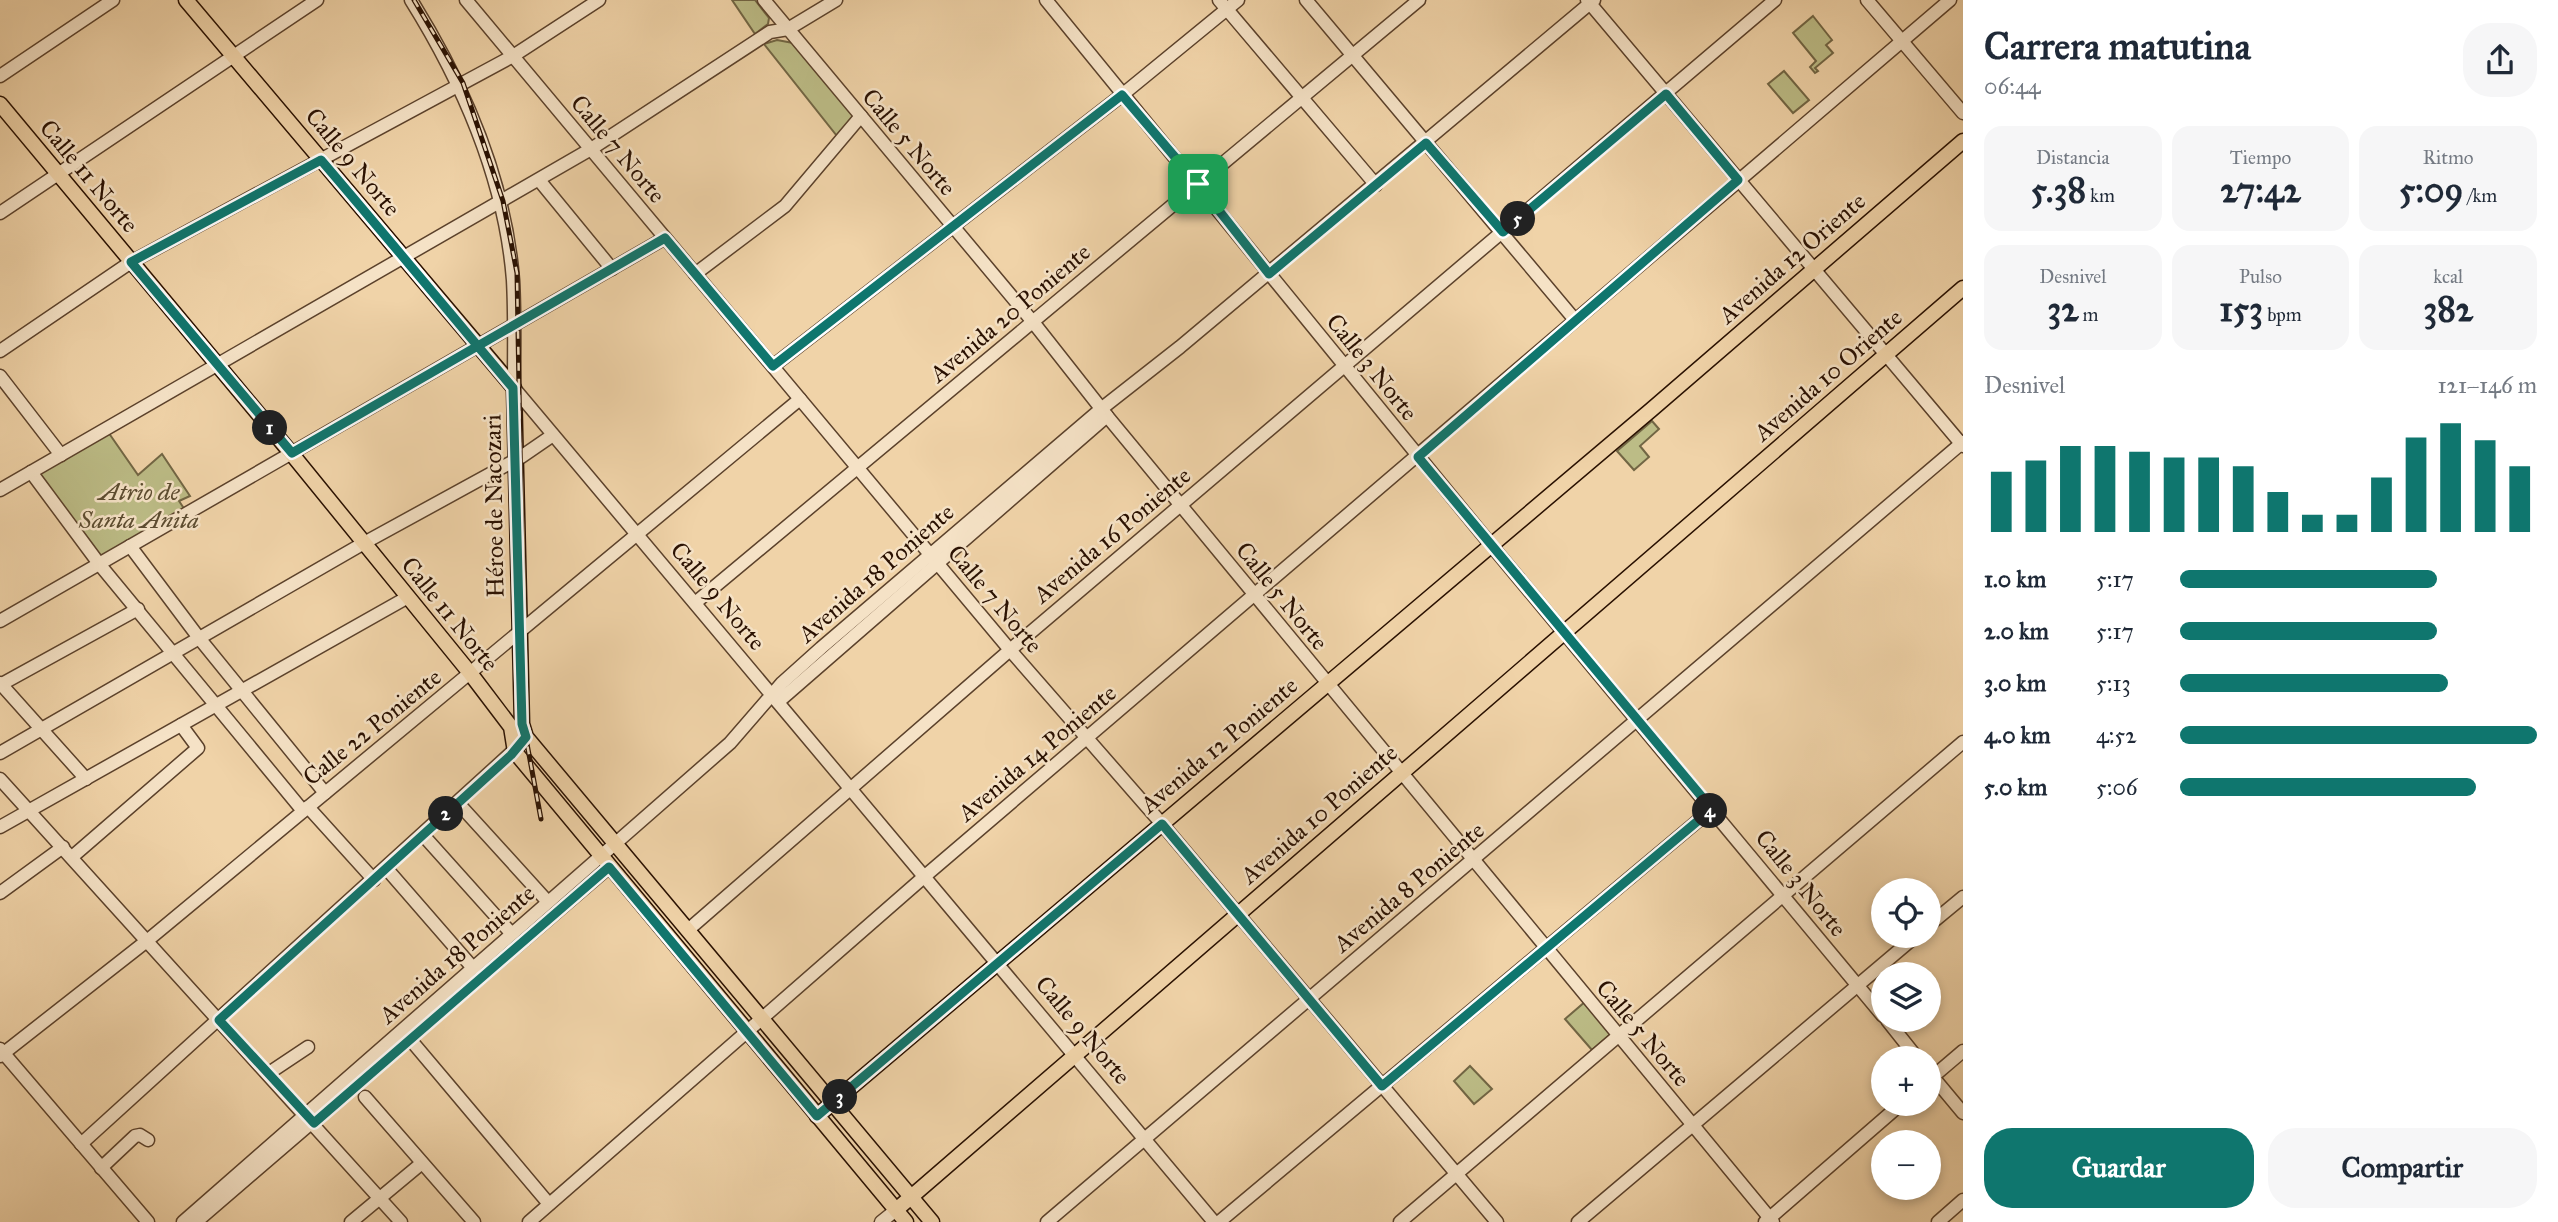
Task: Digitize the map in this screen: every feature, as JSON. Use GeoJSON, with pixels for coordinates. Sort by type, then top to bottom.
{"type":"FeatureCollection","features":[{"type":"Feature","properties":{"kind":"main road","name":"Calle 9 Norte"},"geometry":{"type":"LineString","coordinates":[[186,0],[513,388]]}},
{"type":"Feature","properties":{"kind":"main road","name":"Calle 11 Norte"},"geometry":{"type":"LineString","coordinates":[[0,104],[292,453],[470,673],[511,727],[515,752],[906,1222]]}},
{"type":"Feature","properties":{"kind":"main road","name":"Avenida 12 Oriente"},"geometry":{"type":"LineString","coordinates":[[1651,410],[1963,141]]}},
{"type":"Feature","properties":{"kind":"main road","name":"Avenida 10 Oriente"},"geometry":{"type":"LineString","coordinates":[[1723,495],[1963,288]]}},
{"type":"Feature","properties":{"kind":"main road","name":"Héroe de Nacozari"},"geometry":{"type":"LineString","coordinates":[[513,388],[522,724],[526,737]]}},
{"type":"Feature","properties":{"kind":"main road","name":"Avenida 12 Poniente"},"geometry":{"type":"LineString","coordinates":[[817,1116],[1651,410]]}},
{"type":"Feature","properties":{"kind":"main road","name":"Avenida 10 Poniente"},"geometry":{"type":"LineString","coordinates":[[896,1210],[1723,495]]}},
{"type":"Feature","properties":{"kind":"main road"},"geometry":{"type":"LineString","coordinates":[[526,737],[932,1222]]}},
{"type":"Feature","properties":{"kind":"street"},"geometry":{"type":"LineString","coordinates":[[0,76],[113,0]]}},
{"type":"Feature","properties":{"kind":"street"},"geometry":{"type":"LineString","coordinates":[[0,213],[317,0]]}},
{"type":"Feature","properties":{"kind":"street","name":"Héroe de Nacozari"},"geometry":{"type":"LineString","coordinates":[[411,0],[460,84],[500,202],[513,278],[513,388]]}},
{"type":"Feature","properties":{"kind":"street","name":"Calle 7 Norte"},"geometry":{"type":"LineString","coordinates":[[466,0],[1010,650],[1162,824],[1497,1222]]}},
{"type":"Feature","properties":{"kind":"street"},"geometry":{"type":"LineString","coordinates":[[0,351],[131,262],[513,56],[599,0]]}},
{"type":"Feature","properties":{"kind":"street","name":"Calle 5 Norte"},"geometry":{"type":"LineString","coordinates":[[764,0],[1034,322],[1104,412],[1769,1221]]}},
{"type":"Feature","properties":{"kind":"street"},"geometry":{"type":"LineString","coordinates":[[0,491],[539,180],[770,32],[788,29],[821,3],[836,0]]}},
{"type":"Feature","properties":{"kind":"street","name":"Calle 3 Norte"},"geometry":{"type":"LineString","coordinates":[[1046,0],[1418,457],[1871,1002]]}},
{"type":"Feature","properties":{"kind":"street"},"geometry":{"type":"LineString","coordinates":[[773,366],[1122,95],[1223,5],[1238,0]]}},
{"type":"Feature","properties":{"kind":"street"},"geometry":{"type":"LineString","coordinates":[[1306,0],[1575,320]]}},
{"type":"Feature","properties":{"kind":"street","name":"Avenida 20 Poniente"},"geometry":{"type":"LineString","coordinates":[[695,603],[1419,0]]}},
{"type":"Feature","properties":{"kind":"street","name":"Avenida 16 Poniente"},"geometry":{"type":"LineString","coordinates":[[688,930],[1180,504],[1345,367],[1775,0]]}},
{"type":"Feature","properties":{"kind":"street"},"geometry":{"type":"LineString","coordinates":[[1867,0],[1963,113]]}},
{"type":"Feature","properties":{"kind":"street","name":"Avenida 14 Poniente"},"geometry":{"type":"LineString","coordinates":[[528,1222],[763,1020],[925,876],[1950,0]]}},
{"type":"Feature","properties":{"kind":"street"},"geometry":{"type":"LineString","coordinates":[[1590,1],[1962,444]]}},
{"type":"Feature","properties":{"kind":"street","name":"Avenida 18 Poniente"},"geometry":{"type":"LineString","coordinates":[[183,1222],[409,1038],[605,861],[615,843],[730,743],[803,672],[881,603],[1590,1]]}},
{"type":"Feature","properties":{"kind":"street"},"geometry":{"type":"LineString","coordinates":[[1223,5],[1376,185]]}},
{"type":"Feature","properties":{"kind":"street"},"geometry":{"type":"LineString","coordinates":[[695,274],[785,206],[861,116]]}},
{"type":"Feature","properties":{"kind":"street"},"geometry":{"type":"LineString","coordinates":[[539,180],[612,269]]}},
{"type":"Feature","properties":{"kind":"street"},"geometry":{"type":"LineString","coordinates":[[0,621],[665,238]]}},
{"type":"Feature","properties":{"kind":"street"},"geometry":{"type":"LineString","coordinates":[[0,376],[61,455]]}},
{"type":"Feature","properties":{"kind":"street","name":"Calle 9 Norte"},"geometry":{"type":"LineString","coordinates":[[513,388],[1217,1222]]}},
{"type":"Feature","properties":{"kind":"street","name":"Calle 22 Poniente"},"geometry":{"type":"LineString","coordinates":[[1,1053],[148,940],[800,399]]}},
{"type":"Feature","properties":{"kind":"street"},"geometry":{"type":"LineString","coordinates":[[0,753],[364,543],[515,460],[553,435]]}},
{"type":"Feature","properties":{"kind":"street","name":"Avenida 8 Poniente"},"geometry":{"type":"LineString","coordinates":[[1047,1222],[1962,444]]}},
{"type":"Feature","properties":{"kind":"street"},"geometry":{"type":"LineString","coordinates":[[30,472],[100,565],[216,706],[305,809],[374,880]]}},
{"type":"Feature","properties":{"kind":"street"},"geometry":{"type":"LineString","coordinates":[[130,546],[199,638],[325,793]]}},
{"type":"Feature","properties":{"kind":"street"},"geometry":{"type":"LineString","coordinates":[[0,827],[408,597]]}},
{"type":"Feature","properties":{"kind":"street"},"geometry":{"type":"LineString","coordinates":[[86,779],[0,684],[138,609]]}},
{"type":"Feature","properties":{"kind":"street"},"geometry":{"type":"LineString","coordinates":[[0,893],[67,852],[198,748],[181,725]]}},
{"type":"Feature","properties":{"kind":"street"},"geometry":{"type":"LineString","coordinates":[[81,1144],[515,752],[526,737]]}},
{"type":"Feature","properties":{"kind":"street"},"geometry":{"type":"LineString","coordinates":[[1400,1222],[1963,742]]}},
{"type":"Feature","properties":{"kind":"street"},"geometry":{"type":"LineString","coordinates":[[0,779],[311,1119],[401,1222]]}},
{"type":"Feature","properties":{"kind":"street"},"geometry":{"type":"LineString","coordinates":[[458,803],[548,902]]}},
{"type":"Feature","properties":{"kind":"street"},"geometry":{"type":"LineString","coordinates":[[1217,1222],[1712,809]]}},
{"type":"Feature","properties":{"kind":"street"},"geometry":{"type":"LineString","coordinates":[[423,835],[511,933]]}},
{"type":"Feature","properties":{"kind":"street","name":"Avenida 18 Poniente"},"geometry":{"type":"LineString","coordinates":[[196,1222],[511,933],[548,902],[605,861]]}},
{"type":"Feature","properties":{"kind":"street"},"geometry":{"type":"LineString","coordinates":[[386,868],[472,968]]}},
{"type":"Feature","properties":{"kind":"street"},"geometry":{"type":"LineString","coordinates":[[1941,915],[1963,897]]}},
{"type":"Feature","properties":{"kind":"street"},"geometry":{"type":"LineString","coordinates":[[1578,1222],[1902,948]]}},
{"type":"Feature","properties":{"kind":"street"},"geometry":{"type":"LineString","coordinates":[[1896,1032],[1907,1046]]}},
{"type":"Feature","properties":{"kind":"street"},"geometry":{"type":"LineString","coordinates":[[409,1038],[550,1204]]}},
{"type":"Feature","properties":{"kind":"street"},"geometry":{"type":"LineString","coordinates":[[269,1073],[308,1047]]}},
{"type":"Feature","properties":{"kind":"street"},"geometry":{"type":"LineString","coordinates":[[1941,1068],[1963,1051]]}},
{"type":"Feature","properties":{"kind":"street"},"geometry":{"type":"LineString","coordinates":[[1,1053],[148,1222]]}},
{"type":"Feature","properties":{"kind":"street"},"geometry":{"type":"LineString","coordinates":[[1941,1088],[1963,1113]]}},
{"type":"Feature","properties":{"kind":"street"},"geometry":{"type":"LineString","coordinates":[[365,1097],[474,1222]]}},
{"type":"Feature","properties":{"kind":"street"},"geometry":{"type":"LineString","coordinates":[[1769,1221],[1887,1116]]}},
{"type":"Feature","properties":{"kind":"street"},"geometry":{"type":"LineString","coordinates":[[101,1167],[135,1136],[140,1135],[148,1140]]}},
{"type":"Feature","properties":{"kind":"street"},"geometry":{"type":"LineString","coordinates":[[351,1222],[422,1163]]}},
{"type":"Feature","properties":{"kind":"street"},"geometry":{"type":"LineString","coordinates":[[1938,1222],[1963,1200]]}},
{"type":"Feature","properties":{"kind":"street","name":"Avenida 10 Poniente"},"geometry":{"type":"LineString","coordinates":[[881,1222],[896,1210]]}},
{"type":"Feature","properties":{"kind":"green space"},"geometry":{"type":"Polygon","coordinates":[[[732,0],[755,0],[769,18],[768,24],[755,34],[732,0]]]}},
{"type":"Feature","properties":{"kind":"green space"},"geometry":{"type":"Polygon","coordinates":[[[1813,16],[1832,40],[1826,45],[1833,53],[1815,68],[1818,71],[1815,73],[1810,67],[1816,61],[1793,33],[1813,16]]]}},
{"type":"Feature","properties":{"kind":"green space"},"geometry":{"type":"Polygon","coordinates":[[[777,40],[793,43],[851,108],[855,119],[837,136],[764,44],[777,40]]]}},
{"type":"Feature","properties":{"kind":"green space"},"geometry":{"type":"Polygon","coordinates":[[[1784,71],[1809,100],[1793,113],[1768,84],[1784,71]]]}},
{"type":"Feature","properties":{"kind":"green space"},"geometry":{"type":"Polygon","coordinates":[[[1652,421],[1659,429],[1640,446],[1649,457],[1634,470],[1617,451],[1652,421]]]}},
{"type":"Feature","properties":{"kind":"green space","name":"Atrio de Santa Anita"},"geometry":{"type":"Polygon","coordinates":[[[106,429],[138,475],[162,454],[190,496],[179,501],[187,513],[100,565],[31,472],[106,429]]]}},
{"type":"Feature","properties":{"kind":"green space"},"geometry":{"type":"Polygon","coordinates":[[[1586,1001],[1613,1032],[1592,1050],[1565,1019],[1586,1001]]]}},
{"type":"Feature","properties":{"kind":"green space"},"geometry":{"type":"Polygon","coordinates":[[[1470,1066],[1492,1089],[1474,1104],[1454,1081],[1470,1066]]]}},
{"type":"Feature","properties":{"kind":"railway"},"geometry":{"type":"LineString","coordinates":[[414,0],[463,83],[503,201],[517,273],[525,733],[541,819]]}},
{"type":"Feature","properties":{"kind":"route"},"geometry":{"type":"LineString","coordinates":[[1198,184],[1122,95],[773,366],[665,238],[478,346],[292,453],[131,262],[321,160],[405,258],[478,346],[513,388],[522,724],[526,737],[515,752],[219,1020],[314,1123],[609,867],[817,1116],[1162,824],[1382,1086],[1712,809],[1418,457],[1738,180],[1666,94],[1503,232],[1426,143],[1269,274],[1198,184]]}}]}
